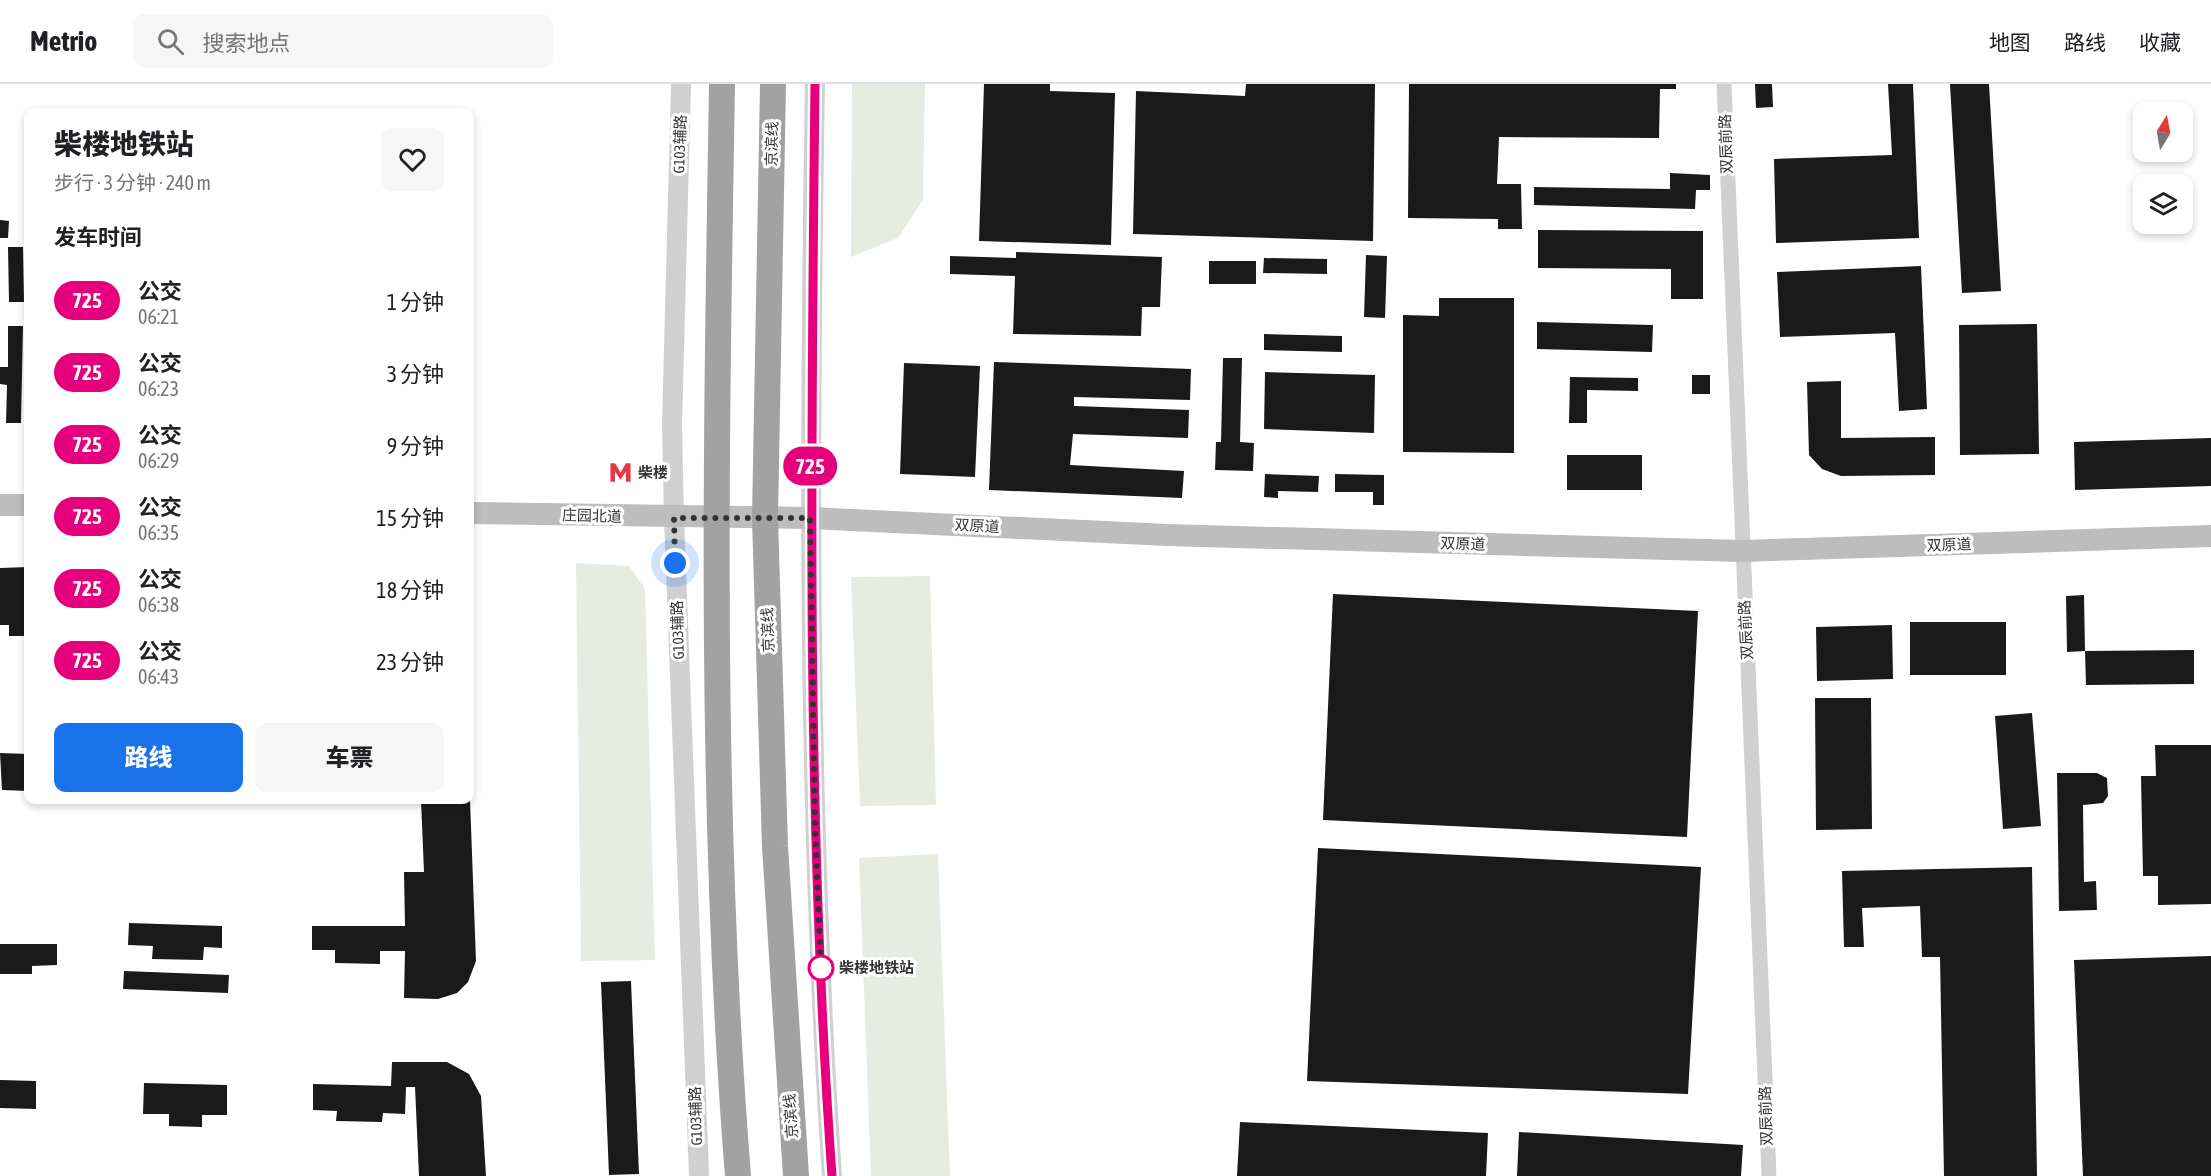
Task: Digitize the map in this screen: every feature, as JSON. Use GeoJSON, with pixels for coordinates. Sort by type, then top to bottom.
{"type":"FeatureCollection","features":[{"type":"Feature","properties":{"kind":"highway"},"geometry":{"type":"LineString","coordinates":[[722,84],[715,518],[731,1081],[738,1176]]}},
{"type":"Feature","properties":{"kind":"highway","name":"京滨线"},"geometry":{"type":"LineString","coordinates":[[773,84],[765,518],[775,846],[796,1176]]}},
{"type":"Feature","properties":{"kind":"main road"},"geometry":{"type":"LineString","coordinates":[[0,505],[24,505]]}},
{"type":"Feature","properties":{"kind":"main road","name":"庄园北道"},"geometry":{"type":"LineString","coordinates":[[474,513],[715,518]]}},
{"type":"Feature","properties":{"kind":"main road","name":"双原道"},"geometry":{"type":"LineString","coordinates":[[715,518],[810,518],[1167,536],[1742,551],[2211,536]]}},
{"type":"Feature","properties":{"kind":"street","name":"G103辅路"},"geometry":{"type":"LineString","coordinates":[[681,84],[672,425],[699,1176]]}},
{"type":"Feature","properties":{"kind":"street"},"geometry":{"type":"LineString","coordinates":[[815,84],[810,518],[815,828],[832,1176]]}},
{"type":"Feature","properties":{"kind":"street","name":"双辰前路"},"geometry":{"type":"LineString","coordinates":[[1724,84],[1768,1176]]}},
{"type":"Feature","properties":{"kind":"shaded area"},"geometry":{"type":"Polygon","coordinates":[[[852,84],[925,84],[923,200],[898,238],[851,257],[852,84]]]}},
{"type":"Feature","properties":{"kind":"shaded area"},"geometry":{"type":"Polygon","coordinates":[[[576,563],[629,566],[645,589],[655,960],[581,961],[576,563]]]}},
{"type":"Feature","properties":{"kind":"shaded area"},"geometry":{"type":"Polygon","coordinates":[[[930,576],[936,805],[860,806],[851,577],[930,576]]]}},
{"type":"Feature","properties":{"kind":"shaded area"},"geometry":{"type":"Polygon","coordinates":[[[938,854],[950,1176],[871,1176],[859,858],[938,854]]]}},
{"type":"Feature","properties":{"kind":"building"},"geometry":{"type":"Polygon","coordinates":[[[984,84],[1050,84],[1050,91],[1115,93],[1111,245],[979,241],[984,84]]]}},
{"type":"Feature","properties":{"kind":"building"},"geometry":{"type":"Polygon","coordinates":[[[1246,84],[1375,84],[1373,241],[1133,234],[1136,91],[1245,96],[1246,84]]]}},
{"type":"Feature","properties":{"kind":"building"},"geometry":{"type":"Polygon","coordinates":[[[1409,84],[1676,84],[1676,89],[1660,89],[1659,138],[1499,137],[1497,184],[1521,184],[1522,229],[1498,229],[1498,219],[1408,218],[1409,84]]]}},
{"type":"Feature","properties":{"kind":"building"},"geometry":{"type":"Polygon","coordinates":[[[1755,84],[1772,84],[1773,107],[1756,108],[1755,84]]]}},
{"type":"Feature","properties":{"kind":"building"},"geometry":{"type":"Polygon","coordinates":[[[1888,84],[1913,84],[1919,238],[1776,243],[1774,159],[1892,155],[1888,84]]]}},
{"type":"Feature","properties":{"kind":"building"},"geometry":{"type":"Polygon","coordinates":[[[1950,84],[1989,84],[2001,291],[1962,293],[1950,84]]]}},
{"type":"Feature","properties":{"kind":"building"},"geometry":{"type":"Polygon","coordinates":[[[1670,173],[1710,175],[1710,190],[1696,190],[1695,209],[1534,205],[1534,187],[1670,189],[1670,173]]]}},
{"type":"Feature","properties":{"kind":"building"},"geometry":{"type":"Polygon","coordinates":[[[0,220],[9,221],[8,238],[0,238],[0,220]]]}},
{"type":"Feature","properties":{"kind":"building"},"geometry":{"type":"Polygon","coordinates":[[[1538,230],[1703,231],[1703,299],[1671,299],[1671,269],[1538,268],[1538,230]]]}},
{"type":"Feature","properties":{"kind":"building"},"geometry":{"type":"Polygon","coordinates":[[[8,247],[23,247],[24,302],[9,302],[8,247]]]}},
{"type":"Feature","properties":{"kind":"building"},"geometry":{"type":"Polygon","coordinates":[[[1016,252],[1162,257],[1160,307],[1142,307],[1141,336],[1013,334],[1015,276],[950,274],[950,256],[1016,258],[1016,252]]]}},
{"type":"Feature","properties":{"kind":"building"},"geometry":{"type":"Polygon","coordinates":[[[1366,255],[1387,256],[1385,318],[1364,317],[1366,255]]]}},
{"type":"Feature","properties":{"kind":"building"},"geometry":{"type":"Polygon","coordinates":[[[1264,258],[1327,259],[1327,274],[1263,273],[1264,258]]]}},
{"type":"Feature","properties":{"kind":"building"},"geometry":{"type":"Polygon","coordinates":[[[1209,261],[1256,261],[1256,284],[1209,284],[1209,261]]]}},
{"type":"Feature","properties":{"kind":"building"},"geometry":{"type":"Polygon","coordinates":[[[1921,266],[1927,409],[1899,411],[1895,333],[1780,337],[1777,272],[1921,266]]]}},
{"type":"Feature","properties":{"kind":"building"},"geometry":{"type":"Polygon","coordinates":[[[1439,298],[1514,298],[1514,453],[1403,452],[1403,315],[1439,316],[1439,298]]]}},
{"type":"Feature","properties":{"kind":"building"},"geometry":{"type":"Polygon","coordinates":[[[1537,322],[1653,325],[1652,352],[1537,349],[1537,322]]]}},
{"type":"Feature","properties":{"kind":"building"},"geometry":{"type":"Polygon","coordinates":[[[2037,324],[2039,454],[1960,455],[1959,325],[2037,324]]]}},
{"type":"Feature","properties":{"kind":"building"},"geometry":{"type":"Polygon","coordinates":[[[8,326],[23,326],[21,423],[6,423],[7,385],[0,384],[0,367],[8,367],[8,326]]]}},
{"type":"Feature","properties":{"kind":"building"},"geometry":{"type":"Polygon","coordinates":[[[1264,334],[1342,336],[1342,352],[1264,350],[1264,334]]]}},
{"type":"Feature","properties":{"kind":"building"},"geometry":{"type":"Polygon","coordinates":[[[1223,358],[1242,358],[1240,442],[1254,443],[1253,471],[1215,470],[1216,442],[1221,442],[1223,358]]]}},
{"type":"Feature","properties":{"kind":"building"},"geometry":{"type":"Polygon","coordinates":[[[994,362],[1191,369],[1190,400],[1074,397],[1074,406],[1189,410],[1188,438],[1073,434],[1070,465],[1184,471],[1182,498],[989,490],[994,362]]]}},
{"type":"Feature","properties":{"kind":"building"},"geometry":{"type":"Polygon","coordinates":[[[904,363],[980,366],[975,477],[900,474],[904,363]]]}},
{"type":"Feature","properties":{"kind":"building"},"geometry":{"type":"Polygon","coordinates":[[[1265,372],[1375,375],[1374,433],[1264,429],[1265,372]]]}},
{"type":"Feature","properties":{"kind":"building"},"geometry":{"type":"Polygon","coordinates":[[[1692,375],[1710,375],[1710,394],[1692,394],[1692,375]]]}},
{"type":"Feature","properties":{"kind":"building"},"geometry":{"type":"Polygon","coordinates":[[[1570,377],[1638,378],[1638,391],[1587,390],[1587,423],[1569,423],[1570,377]]]}},
{"type":"Feature","properties":{"kind":"building"},"geometry":{"type":"Polygon","coordinates":[[[1841,381],[1841,438],[1935,437],[1935,475],[1841,476],[1822,469],[1809,455],[1807,382],[1841,381]]]}},
{"type":"Feature","properties":{"kind":"building"},"geometry":{"type":"Polygon","coordinates":[[[2211,438],[2211,486],[2075,490],[2074,442],[2211,438]]]}},
{"type":"Feature","properties":{"kind":"building"},"geometry":{"type":"Polygon","coordinates":[[[1567,455],[1642,455],[1642,490],[1567,490],[1567,455]]]}},
{"type":"Feature","properties":{"kind":"building"},"geometry":{"type":"Polygon","coordinates":[[[1265,474],[1319,476],[1318,492],[1278,491],[1278,498],[1264,497],[1265,474]]]}},
{"type":"Feature","properties":{"kind":"building"},"geometry":{"type":"Polygon","coordinates":[[[1335,474],[1384,475],[1384,505],[1373,505],[1373,492],[1335,492],[1335,474]]]}},
{"type":"Feature","properties":{"kind":"building"},"geometry":{"type":"Polygon","coordinates":[[[24,567],[24,636],[9,636],[9,625],[0,625],[0,568],[24,567]]]}},
{"type":"Feature","properties":{"kind":"building"},"geometry":{"type":"Polygon","coordinates":[[[1333,594],[1698,611],[1687,837],[1323,820],[1333,594]]]}},
{"type":"Feature","properties":{"kind":"building"},"geometry":{"type":"Polygon","coordinates":[[[2084,595],[2085,651],[2067,652],[2066,596],[2084,595]]]}},
{"type":"Feature","properties":{"kind":"building"},"geometry":{"type":"Polygon","coordinates":[[[1910,622],[2006,622],[2006,675],[1910,675],[1910,622]]]}},
{"type":"Feature","properties":{"kind":"building"},"geometry":{"type":"Polygon","coordinates":[[[1892,625],[1893,679],[1817,681],[1816,627],[1892,625]]]}},
{"type":"Feature","properties":{"kind":"building"},"geometry":{"type":"Polygon","coordinates":[[[2194,650],[2194,684],[2086,685],[2085,651],[2194,650]]]}},
{"type":"Feature","properties":{"kind":"building"},"geometry":{"type":"Polygon","coordinates":[[[1815,698],[1871,698],[1872,829],[1816,830],[1815,698]]]}},
{"type":"Feature","properties":{"kind":"building"},"geometry":{"type":"Polygon","coordinates":[[[2032,713],[2041,826],[2003,829],[1995,716],[2032,713]]]}},
{"type":"Feature","properties":{"kind":"building"},"geometry":{"type":"Polygon","coordinates":[[[2155,745],[2211,745],[2211,904],[2158,905],[2158,876],[2143,876],[2141,776],[2156,776],[2155,745]]]}},
{"type":"Feature","properties":{"kind":"building"},"geometry":{"type":"Polygon","coordinates":[[[0,753],[24,754],[24,791],[2,790],[0,753]]]}},
{"type":"Feature","properties":{"kind":"building"},"geometry":{"type":"Polygon","coordinates":[[[2057,773],[2097,773],[2107,778],[2108,796],[2103,803],[2083,805],[2084,882],[2096,881],[2097,910],[2059,911],[2057,773]]]}},
{"type":"Feature","properties":{"kind":"building"},"geometry":{"type":"Polygon","coordinates":[[[421,804],[470,804],[476,961],[468,982],[457,993],[438,999],[404,998],[405,951],[380,951],[380,964],[335,963],[335,950],[312,950],[312,926],[405,926],[404,872],[424,872],[421,804]]]}},
{"type":"Feature","properties":{"kind":"building"},"geometry":{"type":"Polygon","coordinates":[[[1318,848],[1701,867],[1688,1094],[1307,1081],[1318,848]]]}},
{"type":"Feature","properties":{"kind":"building"},"geometry":{"type":"Polygon","coordinates":[[[2032,867],[2037,1176],[1944,1176],[1940,957],[1922,957],[1920,906],[1862,908],[1864,947],[1844,947],[1842,871],[2032,867]]]}},
{"type":"Feature","properties":{"kind":"building"},"geometry":{"type":"Polygon","coordinates":[[[129,923],[222,926],[222,948],[204,947],[203,960],[152,959],[153,946],[128,945],[129,923]]]}},
{"type":"Feature","properties":{"kind":"building"},"geometry":{"type":"Polygon","coordinates":[[[0,944],[57,944],[57,965],[32,966],[32,974],[0,974],[0,944]]]}},
{"type":"Feature","properties":{"kind":"building"},"geometry":{"type":"Polygon","coordinates":[[[2211,956],[2211,1176],[2083,1176],[2074,960],[2211,956]]]}},
{"type":"Feature","properties":{"kind":"building"},"geometry":{"type":"Polygon","coordinates":[[[124,971],[229,975],[228,993],[123,989],[124,971]]]}},
{"type":"Feature","properties":{"kind":"building"},"geometry":{"type":"Polygon","coordinates":[[[631,981],[639,1174],[609,1175],[601,982],[631,981]]]}},
{"type":"Feature","properties":{"kind":"building"},"geometry":{"type":"Polygon","coordinates":[[[392,1062],[447,1062],[469,1074],[481,1096],[486,1176],[419,1176],[415,1087],[406,1087],[405,1114],[383,1113],[382,1122],[336,1121],[337,1111],[313,1110],[313,1084],[391,1086],[392,1062]]]}},
{"type":"Feature","properties":{"kind":"building"},"geometry":{"type":"Polygon","coordinates":[[[0,1080],[36,1081],[36,1109],[0,1108],[0,1080]]]}},
{"type":"Feature","properties":{"kind":"building"},"geometry":{"type":"Polygon","coordinates":[[[144,1083],[227,1085],[227,1115],[202,1115],[202,1127],[169,1126],[169,1114],[143,1114],[144,1083]]]}},
{"type":"Feature","properties":{"kind":"building"},"geometry":{"type":"Polygon","coordinates":[[[1240,1122],[1488,1133],[1486,1176],[1237,1176],[1240,1122]]]}},
{"type":"Feature","properties":{"kind":"building"},"geometry":{"type":"Polygon","coordinates":[[[1519,1132],[1743,1145],[1741,1176],[1517,1176],[1519,1132]]]}},
{"type":"Feature","properties":{"kind":"bus line","name":"725"},"geometry":{"type":"LineString","coordinates":[[815,84],[810,518],[815,828],[832,1176]]}},
{"type":"Feature","properties":{"kind":"place","name":"柴楼"},"geometry":{"type":"Point","coordinates":[620,473]}},
{"type":"Feature","properties":{"kind":"place","name":"柴楼地铁站"},"geometry":{"type":"Point","coordinates":[821,968]}},
{"type":"Feature","properties":{"kind":"route"},"geometry":{"type":"LineString","coordinates":[[675,563],[674,518],[810,518],[815,828],[821,968]]}}]}
